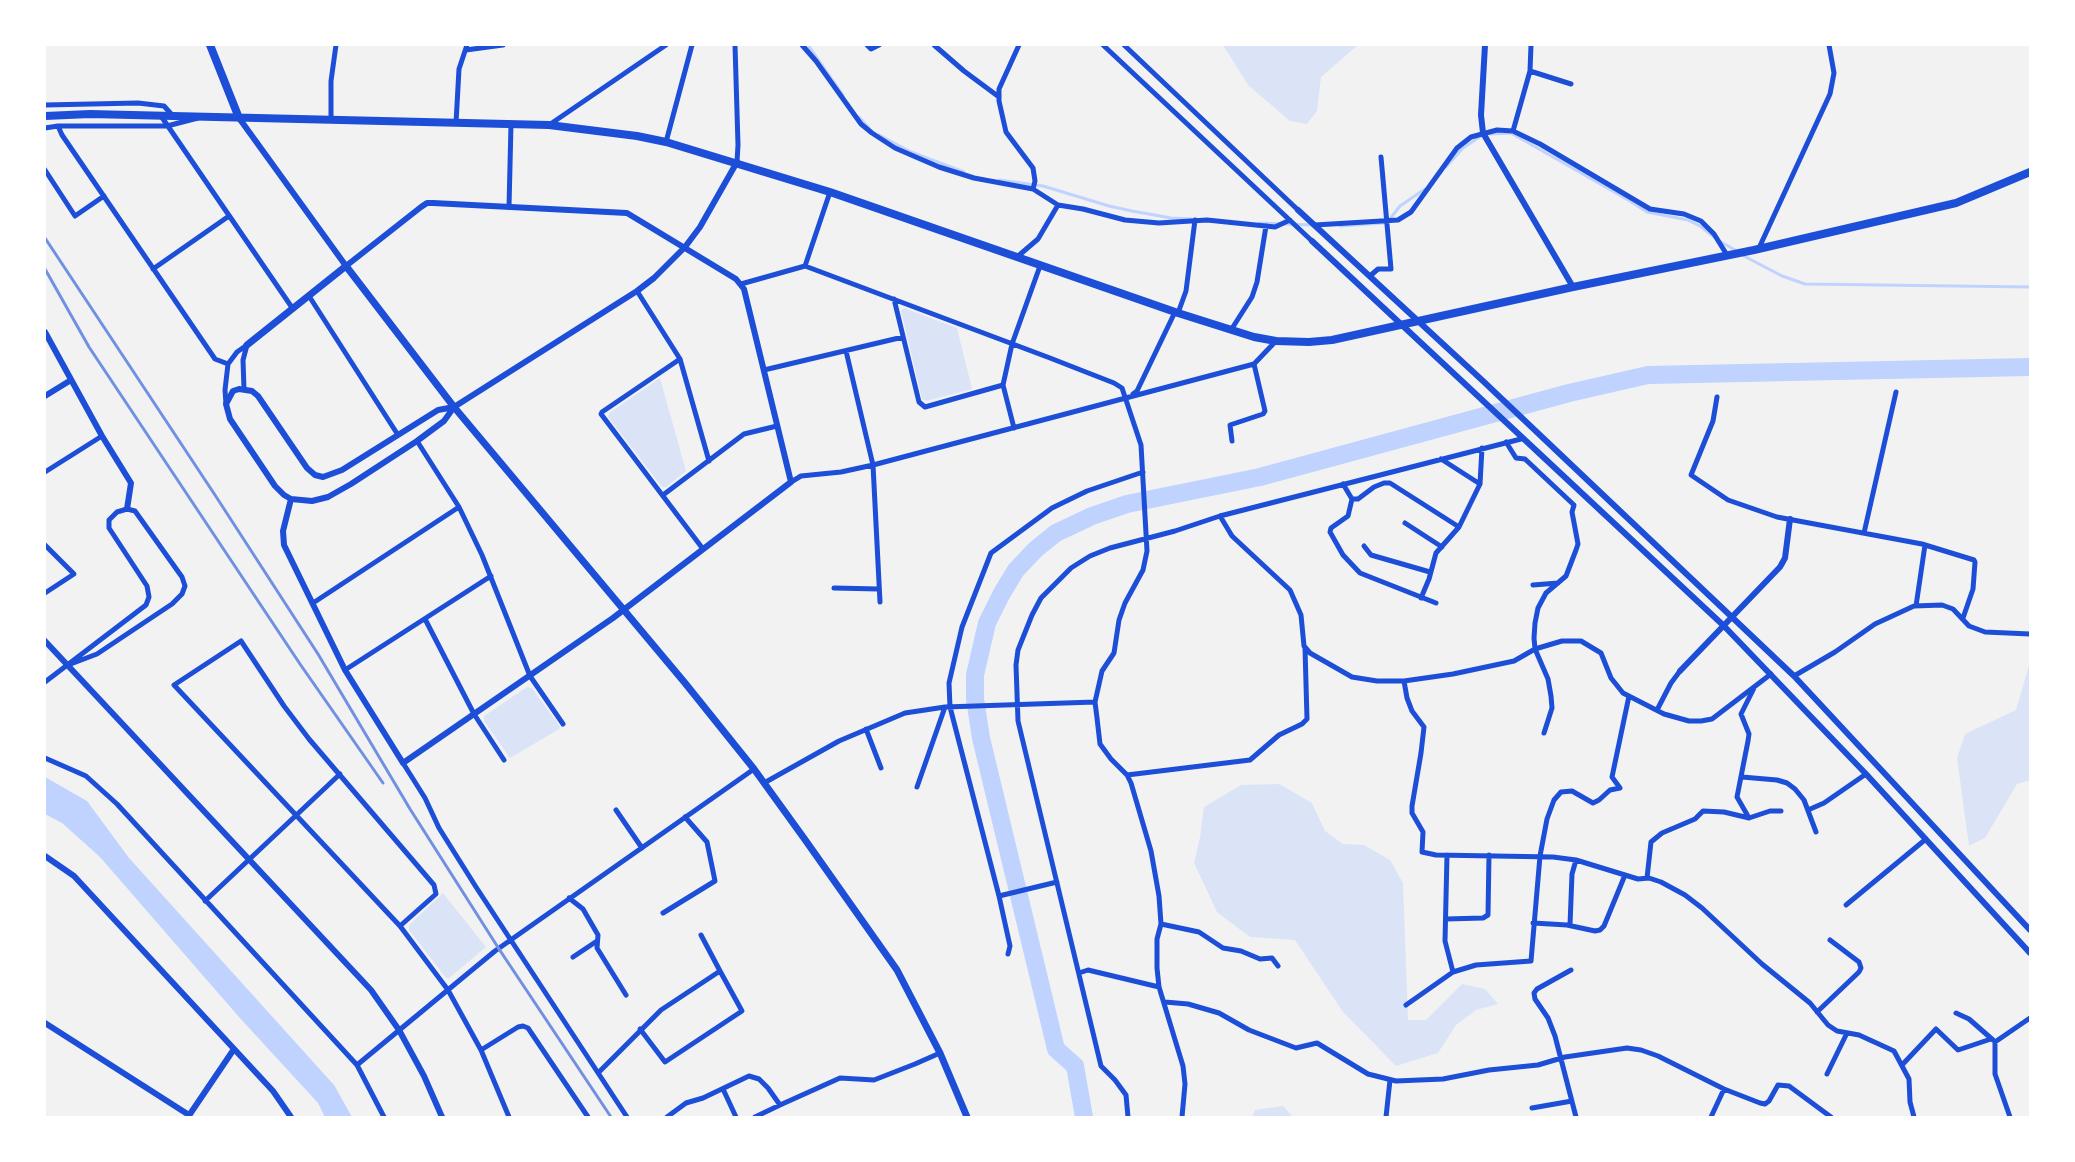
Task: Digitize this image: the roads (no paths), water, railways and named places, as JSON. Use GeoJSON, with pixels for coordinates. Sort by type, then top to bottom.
{"type":"FeatureCollection","features":[{"type":"Feature","properties":{"kind":"main road"},"geometry":{"type":"LineString","coordinates":[[210,45],[239,118]]}},
{"type":"Feature","properties":{"kind":"main road"},"geometry":{"type":"LineString","coordinates":[[45,116],[137,115],[549,125],[637,136],[736,162],[830,192],[1231,330],[1276,341],[1309,342],[1332,340],[1956,203],[2030,172]]}},
{"type":"Feature","properties":{"kind":"main road"},"geometry":{"type":"LineString","coordinates":[[247,345],[346,266],[454,407],[754,769],[897,970],[940,1053],[967,1117]]}},
{"type":"Feature","properties":{"kind":"street"},"geometry":{"type":"LineString","coordinates":[[331,120],[331,81],[336,45]]}},
{"type":"Feature","properties":{"kind":"street"},"geometry":{"type":"LineString","coordinates":[[456,123],[459,69],[466,48],[502,45]]}},
{"type":"Feature","properties":{"kind":"street"},"geometry":{"type":"LineString","coordinates":[[549,125],[666,45]]}},
{"type":"Feature","properties":{"kind":"street"},"geometry":{"type":"LineString","coordinates":[[666,142],[692,45]]}},
{"type":"Feature","properties":{"kind":"street"},"geometry":{"type":"LineString","coordinates":[[226,404],[233,391],[244,389],[252,391],[258,396],[307,468],[315,475],[323,477],[342,470],[438,411],[454,407],[637,291],[654,278],[685,247],[700,227],[736,162],[738,145],[735,45]]}},
{"type":"Feature","properties":{"kind":"street"},"geometry":{"type":"LineString","coordinates":[[802,45],[861,124],[896,148],[939,167],[974,178],[1032,189],[1058,205],[1140,222],[1234,221],[1275,227],[1290,220]]}},
{"type":"Feature","properties":{"kind":"street"},"geometry":{"type":"LineString","coordinates":[[867,45],[871,49],[879,45]]}},
{"type":"Feature","properties":{"kind":"street"},"geometry":{"type":"LineString","coordinates":[[934,45],[999,97]]}},
{"type":"Feature","properties":{"kind":"street"},"geometry":{"type":"LineString","coordinates":[[1019,45],[1002,81],[999,97],[1006,132],[1033,168],[1035,181],[1032,189]]}},
{"type":"Feature","properties":{"kind":"street"},"geometry":{"type":"LineString","coordinates":[[1103,45],[1400,325],[1465,383],[1519,437],[1724,626],[1866,774],[2030,953]]}},
{"type":"Feature","properties":{"kind":"street"},"geometry":{"type":"LineString","coordinates":[[1124,45],[1733,616],[1794,676],[2030,930]]}},
{"type":"Feature","properties":{"kind":"street"},"geometry":{"type":"LineString","coordinates":[[1485,45],[1481,97],[1483,133],[1573,287]]}},
{"type":"Feature","properties":{"kind":"street"},"geometry":{"type":"LineString","coordinates":[[1514,131],[1530,71],[1531,45]]}},
{"type":"Feature","properties":{"kind":"street"},"geometry":{"type":"LineString","coordinates":[[1759,248],[1830,94],[1834,73],[1829,45]]}},
{"type":"Feature","properties":{"kind":"street"},"geometry":{"type":"LineString","coordinates":[[1530,71],[1571,84]]}},
{"type":"Feature","properties":{"kind":"street"},"geometry":{"type":"LineString","coordinates":[[45,105],[138,103],[164,106],[174,117]]}},
{"type":"Feature","properties":{"kind":"street"},"geometry":{"type":"LineString","coordinates":[[161,116],[293,309]]}},
{"type":"Feature","properties":{"kind":"street"},"geometry":{"type":"LineString","coordinates":[[45,128],[167,126],[201,118]]}},
{"type":"Feature","properties":{"kind":"street"},"geometry":{"type":"LineString","coordinates":[[239,118],[346,266],[427,203],[627,213],[685,247],[741,284],[744,289],[791,482]]}},
{"type":"Feature","properties":{"kind":"street"},"geometry":{"type":"LineString","coordinates":[[509,207],[511,124]]}},
{"type":"Feature","properties":{"kind":"street"},"geometry":{"type":"LineString","coordinates":[[58,126],[215,360],[228,364]]}},
{"type":"Feature","properties":{"kind":"street"},"geometry":{"type":"LineString","coordinates":[[1315,225],[1398,220],[1411,212],[1457,148],[1471,137],[1497,130],[1514,131],[1650,209],[1684,214],[1701,221],[1714,234],[1727,255]]}},
{"type":"Feature","properties":{"kind":"street"},"geometry":{"type":"LineString","coordinates":[[1370,276],[1378,269],[1391,269],[1381,157]]}},
{"type":"Feature","properties":{"kind":"street"},"geometry":{"type":"LineString","coordinates":[[45,171],[75,216],[104,196]]}},
{"type":"Feature","properties":{"kind":"street"},"geometry":{"type":"LineString","coordinates":[[805,266],[830,192]]}},
{"type":"Feature","properties":{"kind":"street"},"geometry":{"type":"LineString","coordinates":[[1017,257],[1038,239],[1058,205]]}},
{"type":"Feature","properties":{"kind":"street"},"geometry":{"type":"LineString","coordinates":[[153,269],[229,216]]}},
{"type":"Feature","properties":{"kind":"street"},"geometry":{"type":"LineString","coordinates":[[1126,398],[1137,392],[1186,291],[1195,220]]}},
{"type":"Feature","properties":{"kind":"street"},"geometry":{"type":"LineString","coordinates":[[1231,330],[1252,297],[1257,282],[1266,226]]}},
{"type":"Feature","properties":{"kind":"street"},"geometry":{"type":"LineString","coordinates":[[741,284],[805,266],[1122,388],[1141,445],[1147,551],[1143,570],[1125,603],[1119,620],[1114,653],[1102,671],[1095,702],[1100,744],[1127,775],[1150,851],[1159,896],[1161,924],[1157,939],[1157,968],[1160,987],[1184,1066],[1182,1117]]}},
{"type":"Feature","properties":{"kind":"street"},"geometry":{"type":"LineString","coordinates":[[1014,428],[1003,385],[1012,344],[1040,266]]}},
{"type":"Feature","properties":{"kind":"street"},"geometry":{"type":"LineString","coordinates":[[637,291],[680,359],[709,461]]}},
{"type":"Feature","properties":{"kind":"street"},"geometry":{"type":"LineString","coordinates":[[309,296],[398,435]]}},
{"type":"Feature","properties":{"kind":"street"},"geometry":{"type":"LineString","coordinates":[[894,299],[919,402],[925,407],[1003,385]]}},
{"type":"Feature","properties":{"kind":"street"},"geometry":{"type":"LineString","coordinates":[[45,332],[102,436],[131,483],[127,509]]}},
{"type":"Feature","properties":{"kind":"street"},"geometry":{"type":"LineString","coordinates":[[764,370],[903,336]]}},
{"type":"Feature","properties":{"kind":"street"},"geometry":{"type":"LineString","coordinates":[[403,763],[624,610],[801,476],[841,472],[873,465],[1254,364],[1276,341]]}},
{"type":"Feature","properties":{"kind":"street"},"geometry":{"type":"LineString","coordinates":[[247,345],[237,352],[228,364],[225,390],[230,419],[275,486],[291,499],[312,501],[328,497],[417,441],[444,421],[454,407]]}},
{"type":"Feature","properties":{"kind":"street"},"geometry":{"type":"LineString","coordinates":[[244,389],[243,360],[247,345]]}},
{"type":"Feature","properties":{"kind":"street"},"geometry":{"type":"LineString","coordinates":[[846,351],[873,465],[880,602]]}},
{"type":"Feature","properties":{"kind":"street"},"geometry":{"type":"LineString","coordinates":[[680,359],[601,414],[703,549]]}},
{"type":"Feature","properties":{"kind":"street"},"geometry":{"type":"LineString","coordinates":[[1232,441],[1230,425],[1263,414],[1265,411],[1254,364]]}},
{"type":"Feature","properties":{"kind":"street"},"geometry":{"type":"LineString","coordinates":[[45,396],[71,380]]}},
{"type":"Feature","properties":{"kind":"street"},"geometry":{"type":"LineString","coordinates":[[1864,533],[1896,392]]}},
{"type":"Feature","properties":{"kind":"street"},"geometry":{"type":"LineString","coordinates":[[1717,397],[1713,421],[1691,476],[1728,500],[1790,519],[1925,545],[1974,560],[1973,589],[1963,618]]}},
{"type":"Feature","properties":{"kind":"street"},"geometry":{"type":"LineString","coordinates":[[663,495],[744,434],[777,426]]}},
{"type":"Feature","properties":{"kind":"street"},"geometry":{"type":"LineString","coordinates":[[45,472],[102,436]]}},
{"type":"Feature","properties":{"kind":"street"},"geometry":{"type":"LineString","coordinates":[[1128,1117],[1126,1095],[1101,1066],[1016,705],[1015,681],[1018,650],[1025,629],[1041,598],[1071,568],[1090,556],[1110,548],[1175,531],[1220,516],[1519,437]]}},
{"type":"Feature","properties":{"kind":"street"},"geometry":{"type":"LineString","coordinates":[[417,441],[459,507],[491,576],[530,676],[563,724]]}},
{"type":"Feature","properties":{"kind":"street"},"geometry":{"type":"LineString","coordinates":[[1506,442],[1516,458],[1525,459],[1574,505],[1572,512],[1578,544],[1566,576],[1546,593],[1538,608],[1533,638],[1535,650],[1548,680],[1551,696],[1552,708],[1544,733]]}},
{"type":"Feature","properties":{"kind":"street"},"geometry":{"type":"LineString","coordinates":[[1421,598],[1436,553],[1460,527],[1480,484],[1482,448]]}},
{"type":"Feature","properties":{"kind":"street"},"geometry":{"type":"LineString","coordinates":[[1441,459],[1480,484]]}},
{"type":"Feature","properties":{"kind":"street"},"geometry":{"type":"LineString","coordinates":[[917,787],[947,707],[949,683],[962,627],[991,553],[1052,508],[1087,491],[1143,472]]}},
{"type":"Feature","properties":{"kind":"street"},"geometry":{"type":"LineString","coordinates":[[1352,500],[1358,499],[1380,484],[1390,483],[1460,527]]}},
{"type":"Feature","properties":{"kind":"street"},"geometry":{"type":"LineString","coordinates":[[1343,484],[1352,500],[1348,516],[1331,528],[1330,532],[1343,555],[1360,573],[1436,603]]}},
{"type":"Feature","properties":{"kind":"street"},"geometry":{"type":"LineString","coordinates":[[291,499],[282,538],[345,670],[424,798],[439,828],[627,1117]]}},
{"type":"Feature","properties":{"kind":"street"},"geometry":{"type":"LineString","coordinates":[[313,603],[459,507]]}},
{"type":"Feature","properties":{"kind":"street"},"geometry":{"type":"LineString","coordinates":[[45,682],[146,605],[149,597],[147,585],[109,528],[109,519],[112,515],[127,509],[135,511],[182,577],[185,586],[182,594],[172,604],[96,654],[68,666]]}},
{"type":"Feature","properties":{"kind":"street"},"geometry":{"type":"LineString","coordinates":[[1127,775],[1250,760],[1279,735],[1302,724],[1307,719],[1305,647],[1301,615],[1290,590],[1232,536],[1220,516]]}},
{"type":"Feature","properties":{"kind":"street"},"geometry":{"type":"LineString","coordinates":[[1657,710],[1680,671],[1780,567],[1785,558],[1790,519]]}},
{"type":"Feature","properties":{"kind":"street"},"geometry":{"type":"LineString","coordinates":[[1405,523],[1442,547]]}},
{"type":"Feature","properties":{"kind":"street"},"geometry":{"type":"LineString","coordinates":[[45,545],[74,574],[45,593]]}},
{"type":"Feature","properties":{"kind":"street"},"geometry":{"type":"LineString","coordinates":[[1916,606],[1925,545]]}},
{"type":"Feature","properties":{"kind":"street"},"geometry":{"type":"LineString","coordinates":[[1364,546],[1371,555],[1430,572]]}},
{"type":"Feature","properties":{"kind":"street"},"geometry":{"type":"LineString","coordinates":[[345,670],[491,576]]}},
{"type":"Feature","properties":{"kind":"street"},"geometry":{"type":"LineString","coordinates":[[1533,585],[1559,583]]}},
{"type":"Feature","properties":{"kind":"street"},"geometry":{"type":"LineString","coordinates":[[834,588],[879,589]]}},
{"type":"Feature","properties":{"kind":"street"},"geometry":{"type":"LineString","coordinates":[[1794,676],[1835,652],[1875,624],[1916,606],[1942,606],[1953,609],[1969,626],[1985,632],[2030,634]]}},
{"type":"Feature","properties":{"kind":"street"},"geometry":{"type":"LineString","coordinates":[[425,619],[474,714],[504,760]]}},
{"type":"Feature","properties":{"kind":"street"},"geometry":{"type":"LineString","coordinates":[[45,641],[371,990],[399,1030],[424,1076],[442,1117]]}},
{"type":"Feature","properties":{"kind":"street"},"geometry":{"type":"LineString","coordinates":[[400,926],[436,894],[436,890],[309,739],[241,641],[174,685],[400,926],[448,990],[481,1050],[509,1117]]}},
{"type":"Feature","properties":{"kind":"street"},"geometry":{"type":"LineString","coordinates":[[1305,647],[1310,653],[1352,677],[1377,681],[1404,681],[1493,667],[1562,641],[1581,641],[1601,653],[1616,686],[1629,696],[1657,710],[1689,721],[1712,718],[1772,674]]}},
{"type":"Feature","properties":{"kind":"street"},"geometry":{"type":"LineString","coordinates":[[1404,681],[1412,711],[1424,727],[1412,813],[1423,832],[1422,852],[1436,855],[1540,856],[1576,860],[1638,879],[1647,878],[1661,882],[1685,895],[1702,908],[1762,964],[1810,1003],[1828,1025],[1886,1046],[1894,1052],[1909,1078],[1910,1102],[1914,1117]]}},
{"type":"Feature","properties":{"kind":"street"},"geometry":{"type":"LineString","coordinates":[[1749,818],[1737,797],[1749,734],[1741,714],[1755,687]]}},
{"type":"Feature","properties":{"kind":"street"},"geometry":{"type":"LineString","coordinates":[[1406,1005],[1453,972],[1476,965],[1531,961],[1540,856],[1547,819],[1554,800],[1561,792],[1572,791],[1593,803],[1610,790],[1620,788],[1612,777],[1629,696]]}},
{"type":"Feature","properties":{"kind":"street"},"geometry":{"type":"LineString","coordinates":[[764,783],[838,741],[905,713],[947,707],[1095,702]]}},
{"type":"Feature","properties":{"kind":"street"},"geometry":{"type":"LineString","coordinates":[[947,707],[999,896],[1010,946],[1008,954]]}},
{"type":"Feature","properties":{"kind":"street"},"geometry":{"type":"LineString","coordinates":[[866,729],[881,768]]}},
{"type":"Feature","properties":{"kind":"street"},"geometry":{"type":"LineString","coordinates":[[45,758],[86,776],[100,788],[357,1065],[384,1117]]}},
{"type":"Feature","properties":{"kind":"street"},"geometry":{"type":"LineString","coordinates":[[357,1065],[510,940],[754,769]]}},
{"type":"Feature","properties":{"kind":"street"},"geometry":{"type":"LineString","coordinates":[[205,901],[340,774]]}},
{"type":"Feature","properties":{"kind":"street"},"geometry":{"type":"LineString","coordinates":[[1808,810],[1824,803],[1866,774]]}},
{"type":"Feature","properties":{"kind":"street"},"geometry":{"type":"LineString","coordinates":[[1742,777],[1787,783],[1800,794],[1816,832]]}},
{"type":"Feature","properties":{"kind":"street"},"geometry":{"type":"LineString","coordinates":[[616,810],[642,848]]}},
{"type":"Feature","properties":{"kind":"street"},"geometry":{"type":"LineString","coordinates":[[1647,878],[1651,842],[1662,833],[1695,819],[1703,812],[1724,812],[1749,818],[1770,811],[1781,811]]}},
{"type":"Feature","properties":{"kind":"street"},"geometry":{"type":"LineString","coordinates":[[663,913],[715,880],[706,842],[685,817]]}},
{"type":"Feature","properties":{"kind":"street"},"geometry":{"type":"LineString","coordinates":[[1846,905],[1926,839]]}},
{"type":"Feature","properties":{"kind":"street"},"geometry":{"type":"LineString","coordinates":[[1447,855],[1445,941],[1453,972]]}},
{"type":"Feature","properties":{"kind":"street"},"geometry":{"type":"LineString","coordinates":[[1446,919],[1483,918],[1488,915],[1489,855]]}},
{"type":"Feature","properties":{"kind":"street"},"geometry":{"type":"LineString","coordinates":[[45,856],[74,876],[273,1091],[291,1117]]}},
{"type":"Feature","properties":{"kind":"street"},"geometry":{"type":"LineString","coordinates":[[1570,926],[1572,874],[1576,860]]}},
{"type":"Feature","properties":{"kind":"street"},"geometry":{"type":"LineString","coordinates":[[1533,924],[1600,930],[1604,926],[1625,875]]}},
{"type":"Feature","properties":{"kind":"street"},"geometry":{"type":"LineString","coordinates":[[999,896],[1057,882]]}},
{"type":"Feature","properties":{"kind":"street"},"geometry":{"type":"LineString","coordinates":[[569,898],[583,909],[598,935],[597,948],[626,995]]}},
{"type":"Feature","properties":{"kind":"street"},"geometry":{"type":"LineString","coordinates":[[1161,924],[1199,932],[1222,948],[1241,951],[1260,959],[1272,958],[1278,966]]}},
{"type":"Feature","properties":{"kind":"street"},"geometry":{"type":"LineString","coordinates":[[640,1029],[665,1062],[742,1011],[701,935]]}},
{"type":"Feature","properties":{"kind":"street"},"geometry":{"type":"LineString","coordinates":[[705,943],[712,938]]}},
{"type":"Feature","properties":{"kind":"street"},"geometry":{"type":"LineString","coordinates":[[1817,1011],[1861,968],[1859,962],[1830,940]]}},
{"type":"Feature","properties":{"kind":"street"},"geometry":{"type":"LineString","coordinates":[[573,957],[597,941]]}},
{"type":"Feature","properties":{"kind":"street"},"geometry":{"type":"LineString","coordinates":[[1079,973],[1088,970],[1160,987]]}},
{"type":"Feature","properties":{"kind":"street"},"geometry":{"type":"LineString","coordinates":[[1571,970],[1537,989],[1534,993],[1535,999],[1548,1018],[1562,1057],[1576,1117]]}},
{"type":"Feature","properties":{"kind":"street"},"geometry":{"type":"LineString","coordinates":[[598,1073],[661,1010],[720,971]]}},
{"type":"Feature","properties":{"kind":"street"},"geometry":{"type":"LineString","coordinates":[[1165,1002],[1188,1004],[1220,1013],[1249,1030],[1296,1048],[1317,1043],[1368,1074],[1390,1080],[1443,1079],[1489,1070],[1538,1065],[1562,1057],[1618,1049],[1641,1050],[1724,1089],[1765,1104],[1778,1085],[1789,1086],[1830,1117]]}},
{"type":"Feature","properties":{"kind":"street"},"geometry":{"type":"LineString","coordinates":[[1956,1013],[1970,1019],[1993,1040],[1995,1074],[2010,1117]]}},
{"type":"Feature","properties":{"kind":"street"},"geometry":{"type":"LineString","coordinates":[[1902,1065],[1936,1029],[1958,1050],[1993,1040],[2030,1018]]}},
{"type":"Feature","properties":{"kind":"street"},"geometry":{"type":"LineString","coordinates":[[45,1023],[188,1116],[234,1049]]}},
{"type":"Feature","properties":{"kind":"street"},"geometry":{"type":"LineString","coordinates":[[481,1050],[518,1027],[528,1028],[588,1117]]}},
{"type":"Feature","properties":{"kind":"street"},"geometry":{"type":"LineString","coordinates":[[1827,1074],[1847,1033]]}},
{"type":"Feature","properties":{"kind":"street"},"geometry":{"type":"LineString","coordinates":[[755,1117],[840,1078],[874,1080],[940,1053]]}},
{"type":"Feature","properties":{"kind":"street"},"geometry":{"type":"LineString","coordinates":[[667,1117],[686,1103],[703,1098],[742,1078],[759,1079],[780,1105]]}},
{"type":"Feature","properties":{"kind":"street"},"geometry":{"type":"LineString","coordinates":[[1386,1117],[1390,1080]]}},
{"type":"Feature","properties":{"kind":"street"},"geometry":{"type":"LineString","coordinates":[[723,1089],[736,1117]]}},
{"type":"Feature","properties":{"kind":"street"},"geometry":{"type":"LineString","coordinates":[[1711,1117],[1724,1089]]}},
{"type":"Feature","properties":{"kind":"street"},"geometry":{"type":"LineString","coordinates":[[1532,1108],[1572,1101]]}},
{"type":"Feature","properties":{"kind":"water"},"geometry":{"type":"Polygon","coordinates":[[[45,777],[87,801],[129,858],[334,1085],[352,1117],[325,1117],[318,1103],[239,1017],[100,857],[62,823],[45,814],[45,777]]]}},
{"type":"Feature","properties":{"kind":"waterway"},"geometry":{"type":"LineString","coordinates":[[808,45],[843,95]]}},
{"type":"Feature","properties":{"kind":"waterway"},"geometry":{"type":"LineString","coordinates":[[859,117],[869,128]]}},
{"type":"Feature","properties":{"kind":"waterway"},"geometry":{"type":"LineString","coordinates":[[1490,134],[1511,133],[1647,212],[1688,220],[1714,237]]}},
{"type":"Feature","properties":{"kind":"waterway"},"geometry":{"type":"LineString","coordinates":[[879,135],[911,152],[964,172]]}},
{"type":"Feature","properties":{"kind":"waterway"},"geometry":{"type":"LineString","coordinates":[[1446,167],[1463,148],[1481,136]]}},
{"type":"Feature","properties":{"kind":"waterway"},"geometry":{"type":"LineString","coordinates":[[999,180],[1043,186],[1132,211],[1192,219]]}},
{"type":"Feature","properties":{"kind":"waterway"},"geometry":{"type":"LineString","coordinates":[[1389,220],[1400,206],[1425,189]]}},
{"type":"Feature","properties":{"kind":"waterway"},"geometry":{"type":"LineString","coordinates":[[1259,223],[1312,225]]}},
{"type":"Feature","properties":{"kind":"waterway"},"geometry":{"type":"LineString","coordinates":[[1340,226],[1384,223]]}},
{"type":"Feature","properties":{"kind":"waterway"},"geometry":{"type":"LineString","coordinates":[[1719,241],[1737,251]]}},
{"type":"Feature","properties":{"kind":"waterway"},"geometry":{"type":"LineString","coordinates":[[1742,255],[1782,276],[1805,284],[2030,287]]}},
{"type":"Feature","properties":{"kind":"waterway"},"geometry":{"type":"LineString","coordinates":[[1084,1117],[1075,1066],[1056,1049],[981,738],[975,699],[975,675],[987,623],[1016,570],[1036,549],[1056,533],[1092,516],[1127,504],[1260,477],[1569,393],[1648,375],[2030,367]]}},
{"type":"Feature","properties":{"kind":"railway"},"geometry":{"type":"LineString","coordinates":[[45,238],[318,654],[410,809],[499,949],[611,1117]]}},
{"type":"Feature","properties":{"kind":"railway"},"geometry":{"type":"LineString","coordinates":[[45,269],[89,347],[300,664],[383,783]]}}]}
